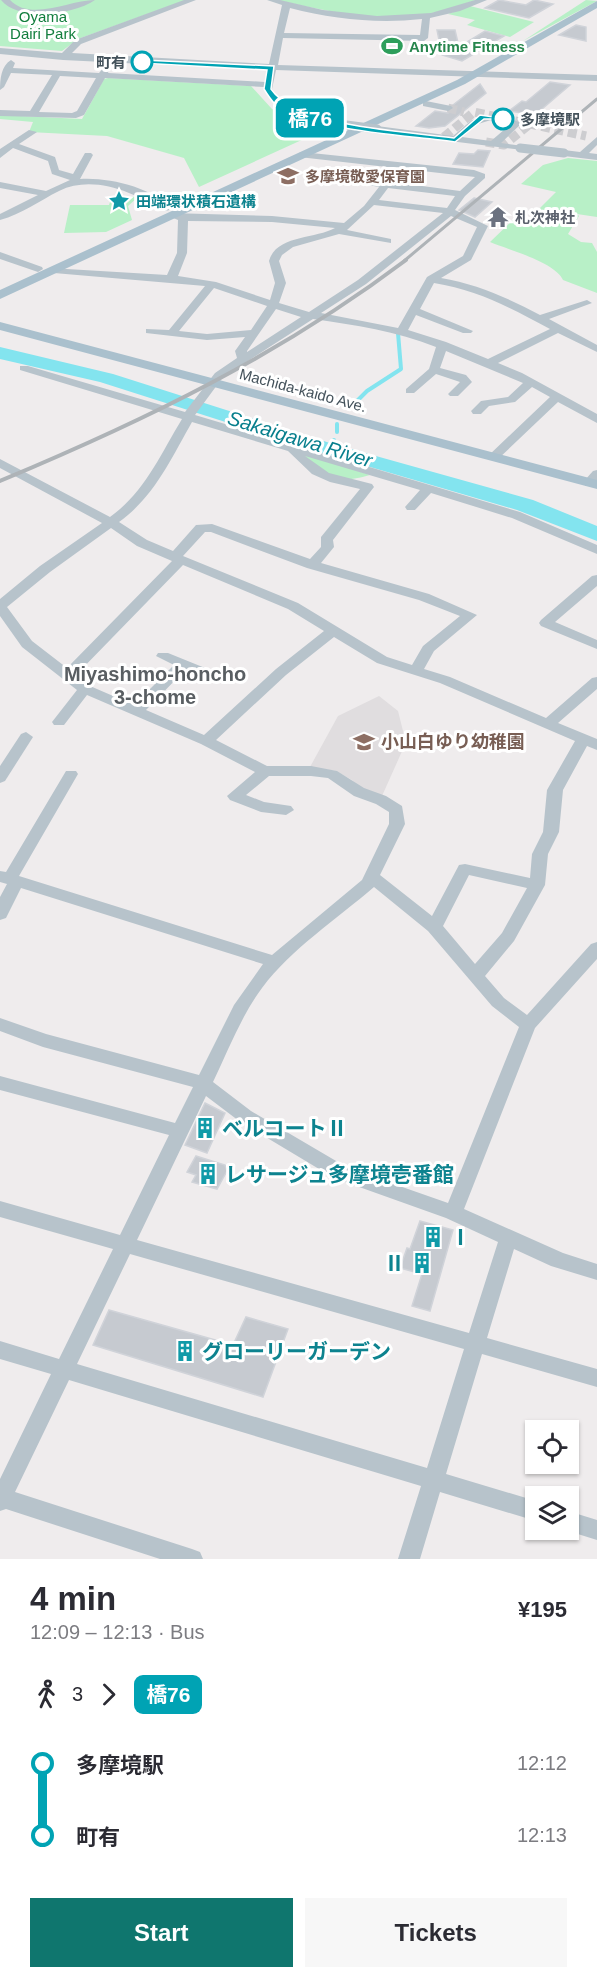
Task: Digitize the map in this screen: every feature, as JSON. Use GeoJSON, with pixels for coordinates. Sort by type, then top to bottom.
{"type":"FeatureCollection","features":[{"type":"Feature","properties":{"kind":"main road"},"geometry":{"type":"LineString","coordinates":[[0,286],[175,214],[458,74],[580,0]]}},
{"type":"Feature","properties":{"kind":"main road"},"geometry":{"type":"LineString","coordinates":[[0,295],[475,74],[597,4]]}},
{"type":"Feature","properties":{"kind":"main road","name":"Machida-kaido Ave."},"geometry":{"type":"LineString","coordinates":[[0,316],[215,379]]}},
{"type":"Feature","properties":{"kind":"main road","name":"Machida-kaido Ave."},"geometry":{"type":"LineString","coordinates":[[0,326],[215,379],[595,479]]}},
{"type":"Feature","properties":{"kind":"street"},"geometry":{"type":"LineString","coordinates":[[5,0],[13,8],[35,11],[64,9],[91,0]]}},
{"type":"Feature","properties":{"kind":"street"},"geometry":{"type":"LineString","coordinates":[[63,57],[78,42],[192,0]]}},
{"type":"Feature","properties":{"kind":"street"},"geometry":{"type":"LineString","coordinates":[[271,0],[340,17],[426,17],[483,0]]}},
{"type":"Feature","properties":{"kind":"street"},"geometry":{"type":"LineString","coordinates":[[286,4],[267,85],[270,95],[282,106],[331,123],[597,157]]}},
{"type":"Feature","properties":{"kind":"street"},"geometry":{"type":"LineString","coordinates":[[279,35],[424,38],[426,17]]}},
{"type":"Feature","properties":{"kind":"street"},"geometry":{"type":"LineString","coordinates":[[0,51],[110,60],[271,68],[595,76]]}},
{"type":"Feature","properties":{"kind":"street"},"geometry":{"type":"LineString","coordinates":[[0,87],[16,53]]}},
{"type":"Feature","properties":{"kind":"street"},"geometry":{"type":"LineString","coordinates":[[0,113],[73,116],[81,113],[110,60]]}},
{"type":"Feature","properties":{"kind":"street"},"geometry":{"type":"LineString","coordinates":[[8,70],[267,85]]}},
{"type":"Feature","properties":{"kind":"street"},"geometry":{"type":"LineString","coordinates":[[33,114],[57,74]]}},
{"type":"Feature","properties":{"kind":"street"},"geometry":{"type":"LineString","coordinates":[[426,104],[448,108]]}},
{"type":"Feature","properties":{"kind":"street"},"geometry":{"type":"LineString","coordinates":[[455,140],[482,117],[491,116],[517,123],[493,145]]}},
{"type":"Feature","properties":{"kind":"street"},"geometry":{"type":"LineString","coordinates":[[0,155],[8,147],[32,132]]}},
{"type":"Feature","properties":{"kind":"street"},"geometry":{"type":"LineString","coordinates":[[582,155],[597,140]]}},
{"type":"Feature","properties":{"kind":"street"},"geometry":{"type":"LineString","coordinates":[[14,145],[52,159],[55,172],[74,181],[122,186],[146,195],[175,214],[272,219],[387,241]]}},
{"type":"Feature","properties":{"kind":"street"},"geometry":{"type":"LineString","coordinates":[[0,217],[74,181],[88,155]]}},
{"type":"Feature","properties":{"kind":"street"},"geometry":{"type":"LineString","coordinates":[[192,1559],[1,1498],[123,1244],[240,1009],[256,984],[275,963],[372,877],[398,824],[397,810],[381,800],[359,792],[332,774],[311,771],[265,771],[206,741],[85,689],[27,644],[0,606],[37,575],[111,523],[143,496],[159,473],[201,396],[215,379],[312,317],[400,253],[446,216],[462,194],[481,179],[481,175],[302,155]]}},
{"type":"Feature","properties":{"kind":"street"},"geometry":{"type":"LineString","coordinates":[[318,173],[387,185],[462,194]]}},
{"type":"Feature","properties":{"kind":"street"},"geometry":{"type":"LineString","coordinates":[[375,248],[332,240],[338,230],[387,185],[393,174]]}},
{"type":"Feature","properties":{"kind":"street"},"geometry":{"type":"LineString","coordinates":[[0,185],[48,194]]}},
{"type":"Feature","properties":{"kind":"street"},"geometry":{"type":"LineString","coordinates":[[370,202],[449,211],[483,226],[467,258],[431,279],[402,331]]}},
{"type":"Feature","properties":{"kind":"street"},"geometry":{"type":"LineString","coordinates":[[171,279],[182,253],[175,214]]}},
{"type":"Feature","properties":{"kind":"street"},"geometry":{"type":"LineString","coordinates":[[243,359],[242,351],[272,305],[280,286],[274,259],[276,255],[291,245],[338,230]]}},
{"type":"Feature","properties":{"kind":"street"},"geometry":{"type":"LineString","coordinates":[[0,255],[38,269]]}},
{"type":"Feature","properties":{"kind":"street"},"geometry":{"type":"LineString","coordinates":[[54,270],[212,284],[312,317],[402,331],[489,363],[531,382],[597,419]]}},
{"type":"Feature","properties":{"kind":"street"},"geometry":{"type":"LineString","coordinates":[[431,279],[466,285],[540,319],[597,349]]}},
{"type":"Feature","properties":{"kind":"street"},"geometry":{"type":"LineString","coordinates":[[171,334],[212,284]]}},
{"type":"Feature","properties":{"kind":"street"},"geometry":{"type":"LineString","coordinates":[[540,319],[559,310],[583,307]]}},
{"type":"Feature","properties":{"kind":"street"},"geometry":{"type":"LineString","coordinates":[[412,310],[467,331]]}},
{"type":"Feature","properties":{"kind":"street"},"geometry":{"type":"LineString","coordinates":[[489,363],[558,329]]}},
{"type":"Feature","properties":{"kind":"street"},"geometry":{"type":"LineString","coordinates":[[150,331],[207,338],[253,333]]}},
{"type":"Feature","properties":{"kind":"street"},"geometry":{"type":"LineString","coordinates":[[410,391],[434,370],[442,344]]}},
{"type":"Feature","properties":{"kind":"street"},"geometry":{"type":"LineString","coordinates":[[24,368],[190,415],[516,515],[597,550]]}},
{"type":"Feature","properties":{"kind":"street"},"geometry":{"type":"LineString","coordinates":[[434,370],[462,377],[466,382],[454,394]]}},
{"type":"Feature","properties":{"kind":"street"},"geometry":{"type":"LineString","coordinates":[[477,411],[485,403],[511,400],[531,382]]}},
{"type":"Feature","properties":{"kind":"street"},"geometry":{"type":"LineString","coordinates":[[497,453],[557,397]]}},
{"type":"Feature","properties":{"kind":"street"},"geometry":{"type":"LineString","coordinates":[[291,447],[313,471],[327,479],[368,487],[326,540],[328,547],[312,565]]}},
{"type":"Feature","properties":{"kind":"street"},"geometry":{"type":"LineString","coordinates":[[0,462],[111,523],[142,543],[293,606],[382,660],[417,670],[590,743],[555,790],[551,832],[540,854],[537,885],[508,937],[476,975]]}},
{"type":"Feature","properties":{"kind":"street"},"geometry":{"type":"LineString","coordinates":[[348,483],[380,474]]}},
{"type":"Feature","properties":{"kind":"street"},"geometry":{"type":"LineString","coordinates":[[411,507],[428,489]]}},
{"type":"Feature","properties":{"kind":"street"},"geometry":{"type":"LineString","coordinates":[[68,676],[178,559],[201,528],[212,528],[312,565],[424,597],[470,615],[428,650],[417,670]]}},
{"type":"Feature","properties":{"kind":"street"},"geometry":{"type":"LineString","coordinates":[[597,579],[546,623],[597,645]]}},
{"type":"Feature","properties":{"kind":"street"},"geometry":{"type":"LineString","coordinates":[[206,741],[281,672],[334,630]]}},
{"type":"Feature","properties":{"kind":"street"},"geometry":{"type":"LineString","coordinates":[[163,656],[205,673]]}},
{"type":"Feature","properties":{"kind":"street"},"geometry":{"type":"LineString","coordinates":[[136,711],[183,664]]}},
{"type":"Feature","properties":{"kind":"street"},"geometry":{"type":"LineString","coordinates":[[547,725],[597,681]]}},
{"type":"Feature","properties":{"kind":"street"},"geometry":{"type":"LineString","coordinates":[[59,722],[85,689]]}},
{"type":"Feature","properties":{"kind":"street"},"geometry":{"type":"LineString","coordinates":[[0,778],[26,737]]}},
{"type":"Feature","properties":{"kind":"street"},"geometry":{"type":"LineString","coordinates":[[265,771],[235,796],[261,807],[286,810]]}},
{"type":"Feature","properties":{"kind":"street"},"geometry":{"type":"LineString","coordinates":[[0,914],[9,879],[72,774]]}},
{"type":"Feature","properties":{"kind":"street"},"geometry":{"type":"LineString","coordinates":[[434,927],[465,869],[537,885]]}},
{"type":"Feature","properties":{"kind":"street"},"geometry":{"type":"LineString","coordinates":[[372,877],[434,927],[498,1002],[528,1025]]}},
{"type":"Feature","properties":{"kind":"street"},"geometry":{"type":"LineString","coordinates":[[9,879],[275,963]]}},
{"type":"Feature","properties":{"kind":"street"},"geometry":{"type":"LineString","coordinates":[[453,1213],[528,1025],[597,948]]}},
{"type":"Feature","properties":{"kind":"street"},"geometry":{"type":"LineString","coordinates":[[0,1024],[43,1041],[202,1083],[245,1116],[341,1173],[453,1213],[558,1260],[597,1272]]}},
{"type":"Feature","properties":{"kind":"street"},"geometry":{"type":"LineString","coordinates":[[0,1083],[179,1131]]}},
{"type":"Feature","properties":{"kind":"street"},"geometry":{"type":"LineString","coordinates":[[0,1209],[597,1378]]}},
{"type":"Feature","properties":{"kind":"street"},"geometry":{"type":"LineString","coordinates":[[409,1559],[508,1239]]}},
{"type":"Feature","properties":{"kind":"street"},"geometry":{"type":"LineString","coordinates":[[0,1350],[525,1508]]}},
{"type":"Feature","properties":{"kind":"street"},"geometry":{"type":"LineString","coordinates":[[579,1524],[597,1530]]}},
{"type":"Feature","properties":{"kind":"shaded area","name":"小山白ゆり幼稚園"},"geometry":{"type":"Polygon","coordinates":[[[379,696],[398,711],[404,735],[403,749],[382,796],[361,790],[352,780],[336,771],[310,767],[338,716],[379,696]]]}},
{"type":"Feature","properties":{"kind":"green space","name":"Oyama Dairi Park"},"geometry":{"type":"Polygon","coordinates":[[[0,0],[186,0],[78,39],[62,51],[0,46],[0,0]]]}},
{"type":"Feature","properties":{"kind":"green space"},"geometry":{"type":"Polygon","coordinates":[[[277,0],[476,0],[427,14],[389,17],[352,15],[277,0]]]}},
{"type":"Feature","properties":{"kind":"green space"},"geometry":{"type":"Polygon","coordinates":[[[586,0],[597,1],[523,41],[586,0]]]}},
{"type":"Feature","properties":{"kind":"green space"},"geometry":{"type":"Polygon","coordinates":[[[470,6],[534,22],[510,37],[467,25],[475,20],[448,14],[470,6]]]}},
{"type":"Feature","properties":{"kind":"green space"},"geometry":{"type":"Polygon","coordinates":[[[104,79],[251,86],[272,109],[304,123],[328,128],[199,187],[184,158],[107,136],[29,132],[33,122],[0,119],[0,115],[82,119],[104,79]]]}},
{"type":"Feature","properties":{"kind":"green space"},"geometry":{"type":"Polygon","coordinates":[[[568,158],[597,161],[597,217],[577,214],[579,216],[568,234],[581,242],[592,243],[597,252],[597,293],[563,280],[541,262],[490,242],[516,217],[528,220],[556,192],[521,184],[543,165],[568,158]]]}},
{"type":"Feature","properties":{"kind":"green space"},"geometry":{"type":"Polygon","coordinates":[[[112,196],[138,197],[128,206],[132,220],[106,232],[64,233],[70,205],[109,205],[112,196]]]}},
{"type":"Feature","properties":{"kind":"green space"},"geometry":{"type":"Polygon","coordinates":[[[306,454],[370,475],[348,479],[333,477],[302,455],[306,454]]]}},
{"type":"Feature","properties":{"kind":"building"},"geometry":{"type":"Polygon","coordinates":[[[499,0],[526,5],[534,0],[553,4],[529,18],[485,8],[499,0]]]}},
{"type":"Feature","properties":{"kind":"building"},"geometry":{"type":"Polygon","coordinates":[[[576,25],[586,27],[586,41],[559,35],[576,25]]]}},
{"type":"Feature","properties":{"kind":"building"},"geometry":{"type":"Polygon","coordinates":[[[437,30],[455,30],[459,47],[485,31],[504,36],[462,61],[442,55],[437,30]]]}},
{"type":"Feature","properties":{"kind":"building"},"geometry":{"type":"Polygon","coordinates":[[[550,82],[570,85],[535,115],[509,111],[522,101],[526,102],[550,82]]]}},
{"type":"Feature","properties":{"kind":"building"},"geometry":{"type":"Polygon","coordinates":[[[480,84],[486,93],[445,126],[429,128],[416,126],[435,111],[448,113],[454,110],[453,105],[480,84]]]}},
{"type":"Feature","properties":{"kind":"building"},"geometry":{"type":"Polygon","coordinates":[[[478,150],[490,151],[483,167],[453,164],[459,153],[474,154],[478,150]]]}},
{"type":"Feature","properties":{"kind":"building"},"geometry":{"type":"Polygon","coordinates":[[[474,198],[492,202],[475,217],[459,210],[474,198]]]}},
{"type":"Feature","properties":{"kind":"building","name":"ベルコートⅡ"},"geometry":{"type":"Polygon","coordinates":[[[205,1103],[225,1113],[207,1153],[185,1145],[205,1103]]]}},
{"type":"Feature","properties":{"kind":"building","name":"レサージュ多摩境壱番館"},"geometry":{"type":"Polygon","coordinates":[[[196,1156],[225,1165],[227,1171],[217,1189],[192,1182],[196,1175],[187,1172],[196,1156]]]}},
{"type":"Feature","properties":{"kind":"building"},"geometry":{"type":"Polygon","coordinates":[[[420,1221],[453,1230],[430,1311],[412,1306],[422,1274],[400,1268],[420,1221]]]}},
{"type":"Feature","properties":{"kind":"building","name":"グローリーガーデン"},"geometry":{"type":"Polygon","coordinates":[[[109,1310],[233,1345],[246,1317],[288,1329],[263,1397],[93,1345],[109,1310]]]}},
{"type":"Feature","properties":{"kind":"waterway"},"geometry":{"type":"LineString","coordinates":[[355,403],[367,391],[401,369],[398,333]]}},
{"type":"Feature","properties":{"kind":"waterway","name":"Sakaigawa River"},"geometry":{"type":"LineString","coordinates":[[0,353],[106,378],[326,448],[525,505],[597,534]]}},
{"type":"Feature","properties":{"kind":"waterway"},"geometry":{"type":"LineString","coordinates":[[337,424],[337,432]]}},
{"type":"Feature","properties":{"kind":"waterway"},"geometry":{"type":"LineString","coordinates":[[326,448],[334,440]]}},
{"type":"Feature","properties":{"kind":"tunnel"},"geometry":{"type":"LineString","coordinates":[[448,108],[464,112]]}},
{"type":"Feature","properties":{"kind":"tunnel"},"geometry":{"type":"LineString","coordinates":[[444,137],[474,112],[530,124]]}},
{"type":"Feature","properties":{"kind":"tunnel"},"geometry":{"type":"LineString","coordinates":[[486,142],[504,145],[530,124]]}},
{"type":"Feature","properties":{"kind":"tunnel"},"geometry":{"type":"LineString","coordinates":[[530,124],[586,136]]}},
{"type":"Feature","properties":{"kind":"railway"},"geometry":{"type":"LineString","coordinates":[[404,261],[597,99]]}},
{"type":"Feature","properties":{"kind":"railway"},"geometry":{"type":"LineString","coordinates":[[0,481],[107,434],[261,356],[310,326],[406,260]]}},
{"type":"Feature","properties":{"kind":"bus line","name":"橋76"},"geometry":{"type":"LineString","coordinates":[[142,62],[271,68],[267,89],[276,101],[312,119],[331,123],[455,140],[459,134],[482,117],[491,116],[503,119]]}},
{"type":"Feature","properties":{"kind":"place","name":"Anytime Fitness"},"geometry":{"type":"Point","coordinates":[392,46]}},
{"type":"Feature","properties":{"kind":"place","name":"町有"},"geometry":{"type":"Point","coordinates":[142,62]}},
{"type":"Feature","properties":{"kind":"place","name":"多摩境駅"},"geometry":{"type":"Point","coordinates":[503,119]}},
{"type":"Feature","properties":{"kind":"place","name":"多摩境敬愛保育園"},"geometry":{"type":"Point","coordinates":[288,176]}},
{"type":"Feature","properties":{"kind":"place","name":"田端環状積石遺構"},"geometry":{"type":"Point","coordinates":[119,201]}},
{"type":"Feature","properties":{"kind":"place","name":"札次神社"},"geometry":{"type":"Point","coordinates":[498,217]}},
{"type":"Feature","properties":{"kind":"place","name":"小山白ゆり幼稚園"},"geometry":{"type":"Point","coordinates":[364,742]}},
{"type":"Feature","properties":{"kind":"place","name":"ベルコートⅡ"},"geometry":{"type":"Point","coordinates":[205,1128]}},
{"type":"Feature","properties":{"kind":"place","name":"レサージュ多摩境壱番館"},"geometry":{"type":"Point","coordinates":[208,1174]}},
{"type":"Feature","properties":{"kind":"place","name":"Ⅰ"},"geometry":{"type":"Point","coordinates":[433,1237]}},
{"type":"Feature","properties":{"kind":"place","name":"Ⅱ"},"geometry":{"type":"Point","coordinates":[422,1263]}},
{"type":"Feature","properties":{"kind":"place","name":"グローリーガーデン"},"geometry":{"type":"Point","coordinates":[185,1351]}},
{"type":"Feature","properties":{"kind":"district","name":"Miyashimo-honcho 3-chome"},"geometry":{"type":"Point","coordinates":[155,686]}}]}
